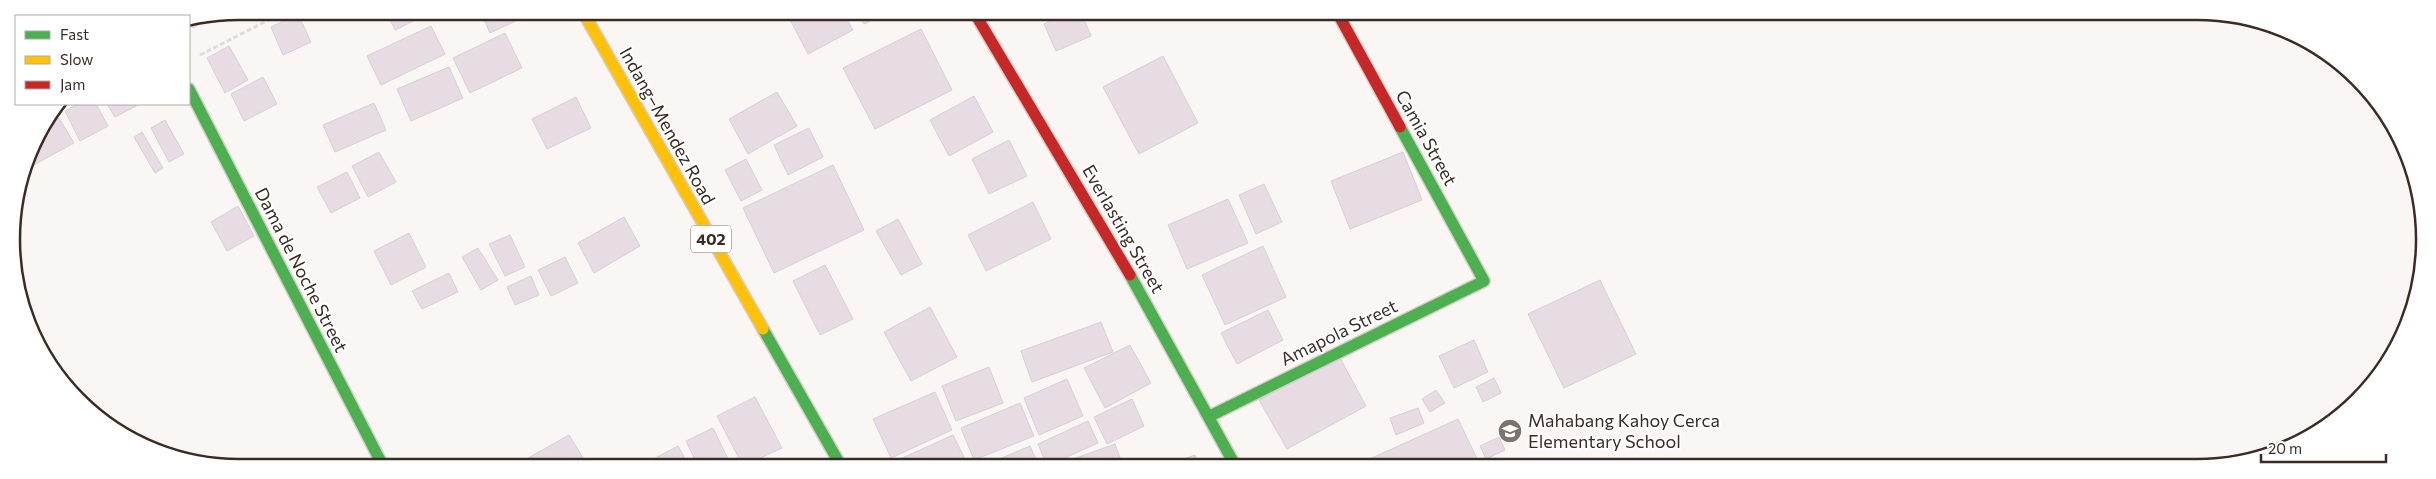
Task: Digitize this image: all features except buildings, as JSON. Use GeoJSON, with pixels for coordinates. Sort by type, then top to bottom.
{"type":"FeatureCollection","features":[{"type":"Feature","properties":{"kind":"street","name":"Indang–Mendez Road"},"geometry":{"type":"LineString","coordinates":[[588,20],[837,459]]}},
{"type":"Feature","properties":{"kind":"street","name":"Everlasting Street"},"geometry":{"type":"LineString","coordinates":[[979,20],[1042,125],[1210,416],[1232,459]]}},
{"type":"Feature","properties":{"kind":"street","name":"Camia Street"},"geometry":{"type":"LineString","coordinates":[[1341,20],[1484,281]]}},
{"type":"Feature","properties":{"kind":"street","name":"Dama de Noche Street"},"geometry":{"type":"LineString","coordinates":[[190,91],[379,459]]}},
{"type":"Feature","properties":{"kind":"street","name":"Amapola Street"},"geometry":{"type":"LineString","coordinates":[[1210,416],[1484,281]]}},
{"type":"Feature","properties":{"kind":"path"},"geometry":{"type":"LineString","coordinates":[[198,56],[268,20]]}},
{"type":"Feature","properties":{"kind":"traffic: fast"},"geometry":{"type":"LineString","coordinates":[[190,91],[379,459]]}},
{"type":"Feature","properties":{"kind":"traffic: fast"},"geometry":{"type":"LineString","coordinates":[[1210,416],[1484,281],[1400,127]]}},
{"type":"Feature","properties":{"kind":"traffic: fast"},"geometry":{"type":"LineString","coordinates":[[1130,275],[1232,459]]}},
{"type":"Feature","properties":{"kind":"traffic: fast"},"geometry":{"type":"LineString","coordinates":[[763,329],[837,459]]}},
{"type":"Feature","properties":{"kind":"traffic: slow"},"geometry":{"type":"LineString","coordinates":[[588,20],[763,329]]}},
{"type":"Feature","properties":{"kind":"traffic: jam"},"geometry":{"type":"LineString","coordinates":[[979,20],[1130,275]]}},
{"type":"Feature","properties":{"kind":"traffic: jam"},"geometry":{"type":"LineString","coordinates":[[1341,20],[1400,127]]}},
{"type":"Feature","properties":{"kind":"place","name":"Mahabang Kahoy Cerca Elementary School"},"geometry":{"type":"Point","coordinates":[1510,431]}}]}
